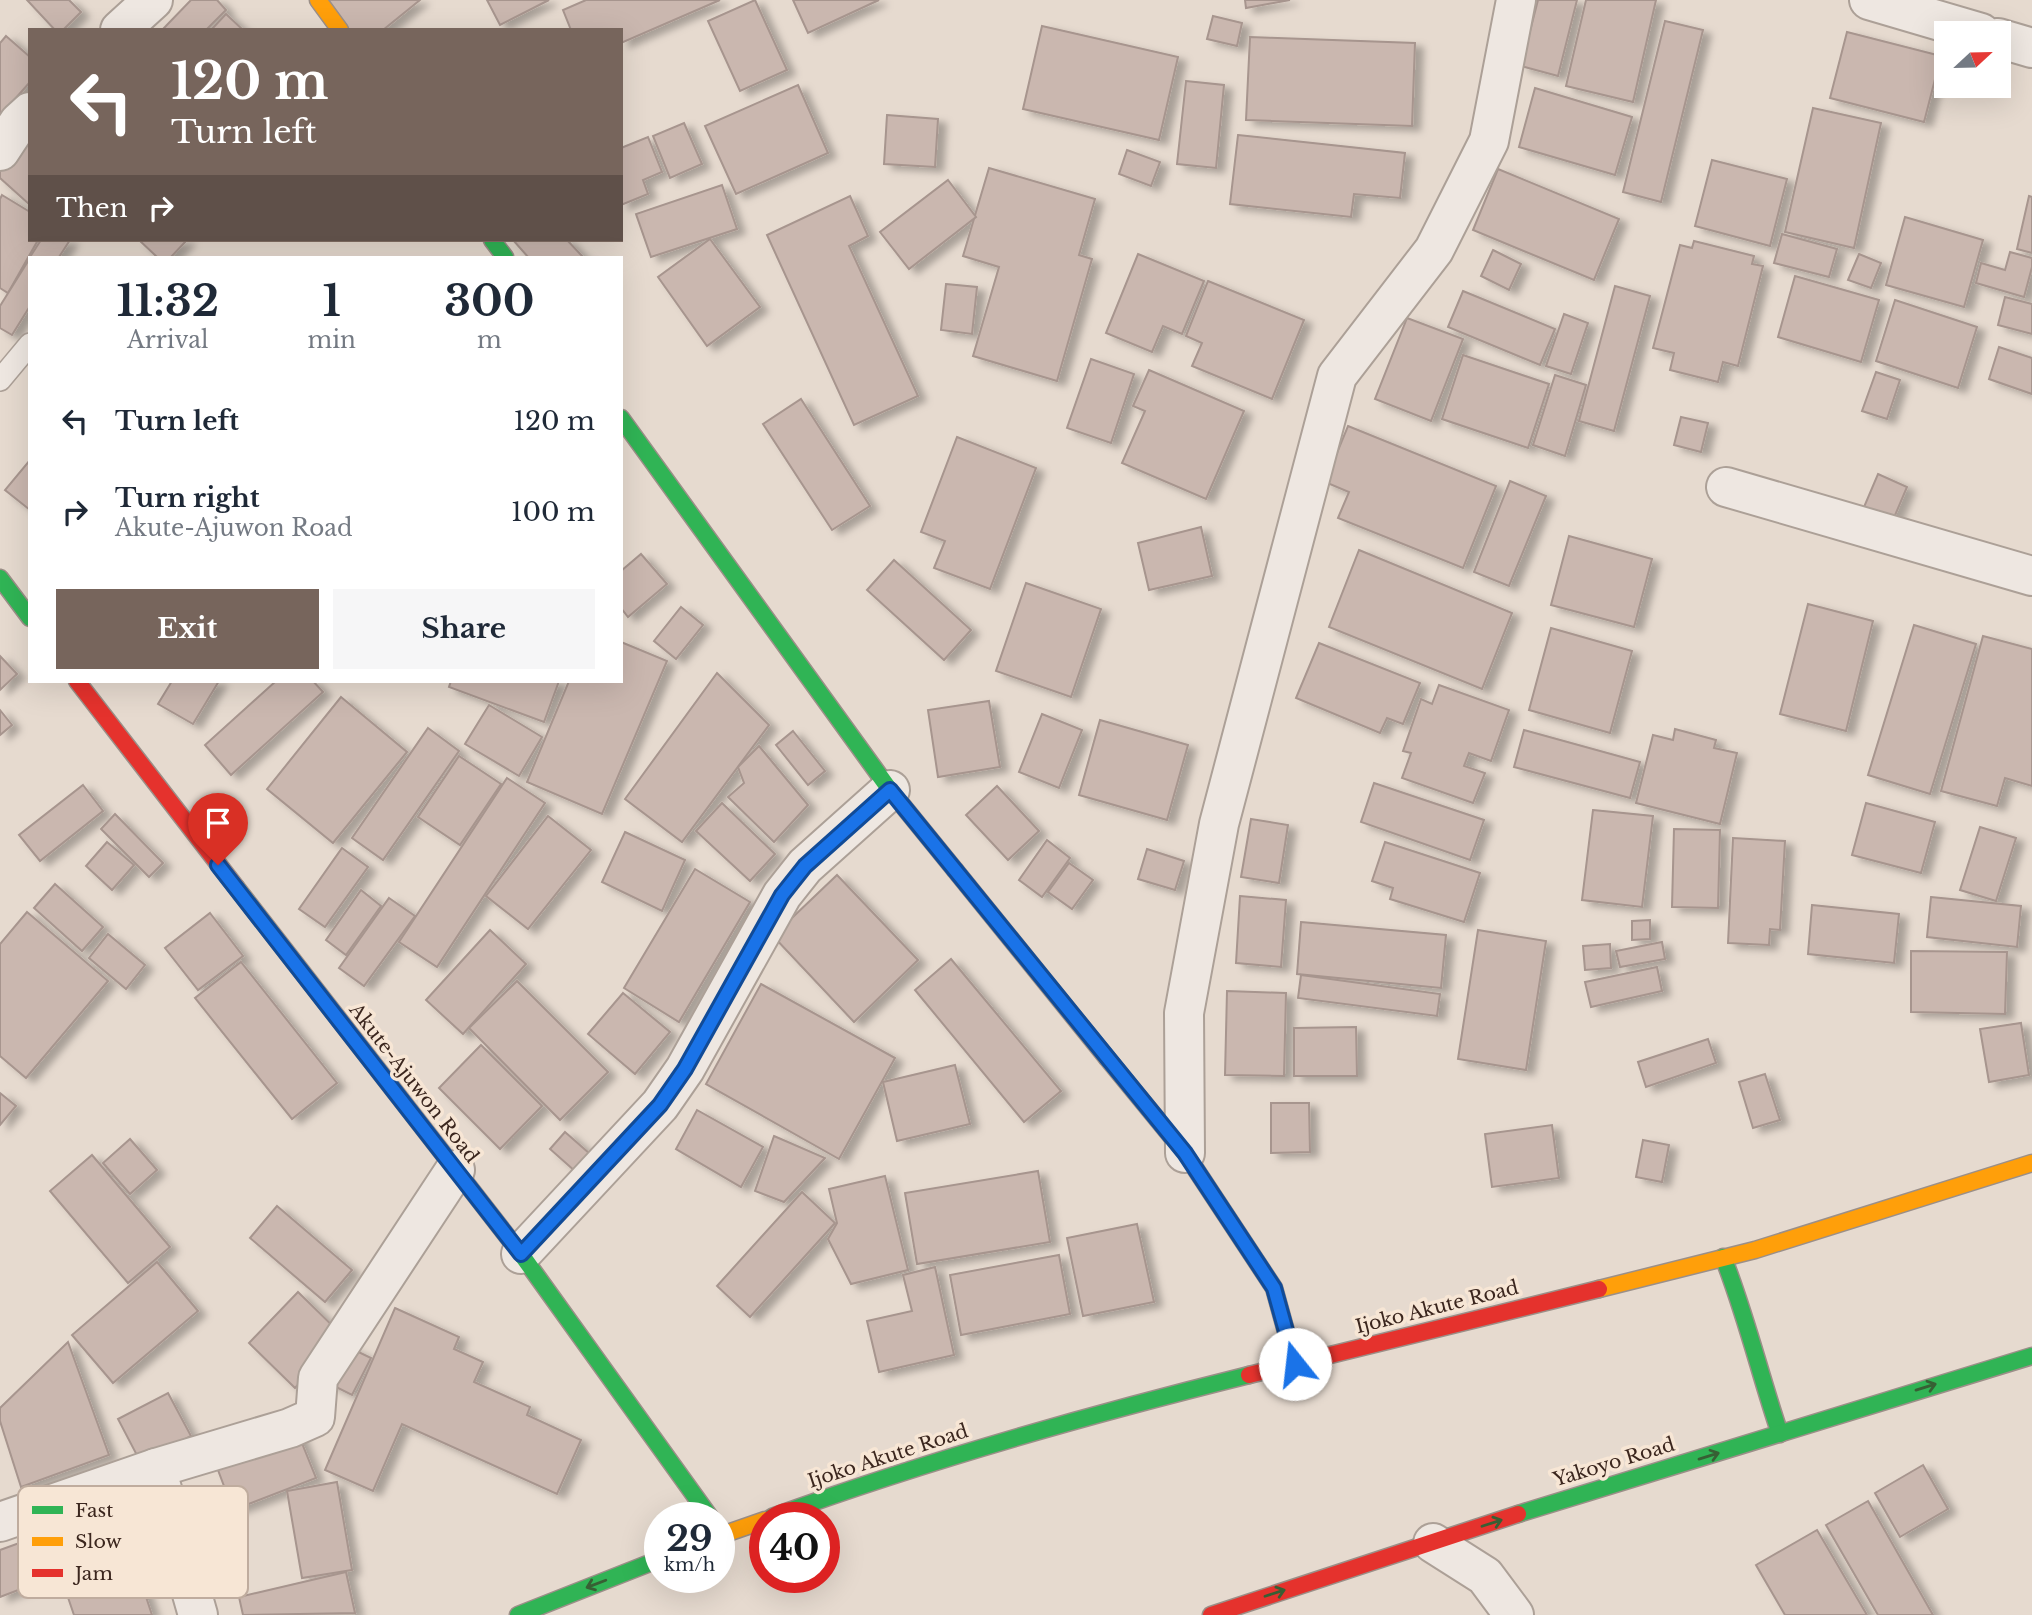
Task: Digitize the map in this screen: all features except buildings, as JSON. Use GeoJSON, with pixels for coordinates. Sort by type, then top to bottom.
{"type":"FeatureCollection","features":[{"type":"Feature","properties":{"kind":"main road"},"geometry":{"type":"LineString","coordinates":[[318,0],[339,28]]}},
{"type":"Feature","properties":{"kind":"main road"},"geometry":{"type":"LineString","coordinates":[[494,242],[504,256]]}},
{"type":"Feature","properties":{"kind":"main road"},"geometry":{"type":"LineString","coordinates":[[623,421],[890,790],[1185,1153],[1274,1288],[1295,1364]]}},
{"type":"Feature","properties":{"kind":"main road"},"geometry":{"type":"LineString","coordinates":[[0,578],[28,615]]}},
{"type":"Feature","properties":{"kind":"main road","name":"Akute-Ajuwon Road"},"geometry":{"type":"LineString","coordinates":[[79,683],[521,1254],[699,1502]]}},
{"type":"Feature","properties":{"kind":"main road","name":"Ijoko Akute Road"},"geometry":{"type":"LineString","coordinates":[[813,1502],[874,1480],[1112,1410],[1755,1250],[2032,1163]]}},
{"type":"Feature","properties":{"kind":"main road"},"geometry":{"type":"LineString","coordinates":[[1723,1256],[1739,1298],[1757,1366],[1780,1434]]}},
{"type":"Feature","properties":{"kind":"main road","name":"Yakoyo Road"},"geometry":{"type":"LineString","coordinates":[[1211,1615],[1574,1496],[2032,1356]]}},
{"type":"Feature","properties":{"kind":"main road"},"geometry":{"type":"LineString","coordinates":[[518,1615],[644,1565]]}},
{"type":"Feature","properties":{"kind":"street"},"geometry":{"type":"LineString","coordinates":[[123,28],[153,0]]}},
{"type":"Feature","properties":{"kind":"street"},"geometry":{"type":"LineString","coordinates":[[1185,1153],[1184,1013],[1219,824],[1337,376],[1434,250],[1489,141],[1516,0]]}},
{"type":"Feature","properties":{"kind":"street"},"geometry":{"type":"LineString","coordinates":[[1869,0],[1940,21]]}},
{"type":"Feature","properties":{"kind":"street"},"geometry":{"type":"LineString","coordinates":[[2011,42],[2032,48]]}},
{"type":"Feature","properties":{"kind":"street"},"geometry":{"type":"LineString","coordinates":[[0,151],[19,122],[28,115]]}},
{"type":"Feature","properties":{"kind":"street"},"geometry":{"type":"LineString","coordinates":[[1726,486],[2032,576]]}},
{"type":"Feature","properties":{"kind":"street"},"geometry":{"type":"LineString","coordinates":[[521,1254],[660,1105],[685,1069],[782,895],[805,866],[890,790]]}},
{"type":"Feature","properties":{"kind":"street"},"geometry":{"type":"LineString","coordinates":[[104,1486],[290,1428],[315,1417],[318,1378],[455,1170]]}},
{"type":"Feature","properties":{"kind":"street"},"geometry":{"type":"LineString","coordinates":[[156,1468],[161,1486]]}},
{"type":"Feature","properties":{"kind":"street"},"geometry":{"type":"LineString","coordinates":[[0,1522],[18,1516]]}},
{"type":"Feature","properties":{"kind":"street"},"geometry":{"type":"LineString","coordinates":[[1433,1543],[1485,1576],[1514,1615]]}},
{"type":"Feature","properties":{"kind":"street"},"geometry":{"type":"LineString","coordinates":[[193,1598],[198,1615]]}},
{"type":"Feature","properties":{"kind":"lane"},"geometry":{"type":"LineString","coordinates":[[0,380],[28,346]]}},
{"type":"Feature","properties":{"kind":"traffic: fast"},"geometry":{"type":"LineString","coordinates":[[494,242],[504,256]]}},
{"type":"Feature","properties":{"kind":"traffic: fast"},"geometry":{"type":"LineString","coordinates":[[623,421],[890,790],[955,870]]}},
{"type":"Feature","properties":{"kind":"traffic: fast"},"geometry":{"type":"LineString","coordinates":[[0,578],[28,615]]}},
{"type":"Feature","properties":{"kind":"traffic: fast"},"geometry":{"type":"LineString","coordinates":[[236,887],[521,1254],[699,1502]]}},
{"type":"Feature","properties":{"kind":"traffic: fast"},"geometry":{"type":"LineString","coordinates":[[1107,1058],[1185,1153],[1274,1288],[1295,1364]]}},
{"type":"Feature","properties":{"kind":"traffic: fast"},"geometry":{"type":"LineString","coordinates":[[1723,1257],[1780,1434]]}},
{"type":"Feature","properties":{"kind":"traffic: fast"},"geometry":{"type":"LineString","coordinates":[[1518,1514],[2032,1356]]}},
{"type":"Feature","properties":{"kind":"traffic: fast"},"geometry":{"type":"LineString","coordinates":[[814,1502],[1009,1440],[1249,1375]]}},
{"type":"Feature","properties":{"kind":"traffic: fast"},"geometry":{"type":"LineString","coordinates":[[518,1615],[644,1565]]}},
{"type":"Feature","properties":{"kind":"traffic: slow"},"geometry":{"type":"LineString","coordinates":[[318,0],[339,28]]}},
{"type":"Feature","properties":{"kind":"traffic: slow"},"geometry":{"type":"LineString","coordinates":[[955,870],[1107,1058]]}},
{"type":"Feature","properties":{"kind":"traffic: slow"},"geometry":{"type":"LineString","coordinates":[[1599,1289],[1755,1250],[2032,1163]]}},
{"type":"Feature","properties":{"kind":"traffic: slow"},"geometry":{"type":"LineString","coordinates":[[735,1530],[749,1526]]}},
{"type":"Feature","properties":{"kind":"traffic: jam"},"geometry":{"type":"LineString","coordinates":[[79,683],[236,887]]}},
{"type":"Feature","properties":{"kind":"traffic: jam"},"geometry":{"type":"LineString","coordinates":[[1249,1375],[1599,1289]]}},
{"type":"Feature","properties":{"kind":"traffic: jam"},"geometry":{"type":"LineString","coordinates":[[1211,1615],[1518,1514]]}},
{"type":"Feature","properties":{"kind":"route"},"geometry":{"type":"LineString","coordinates":[[218,865],[521,1254],[660,1105],[685,1069],[782,895],[805,866],[890,790],[1185,1153],[1274,1288],[1295,1364]]}}]}
